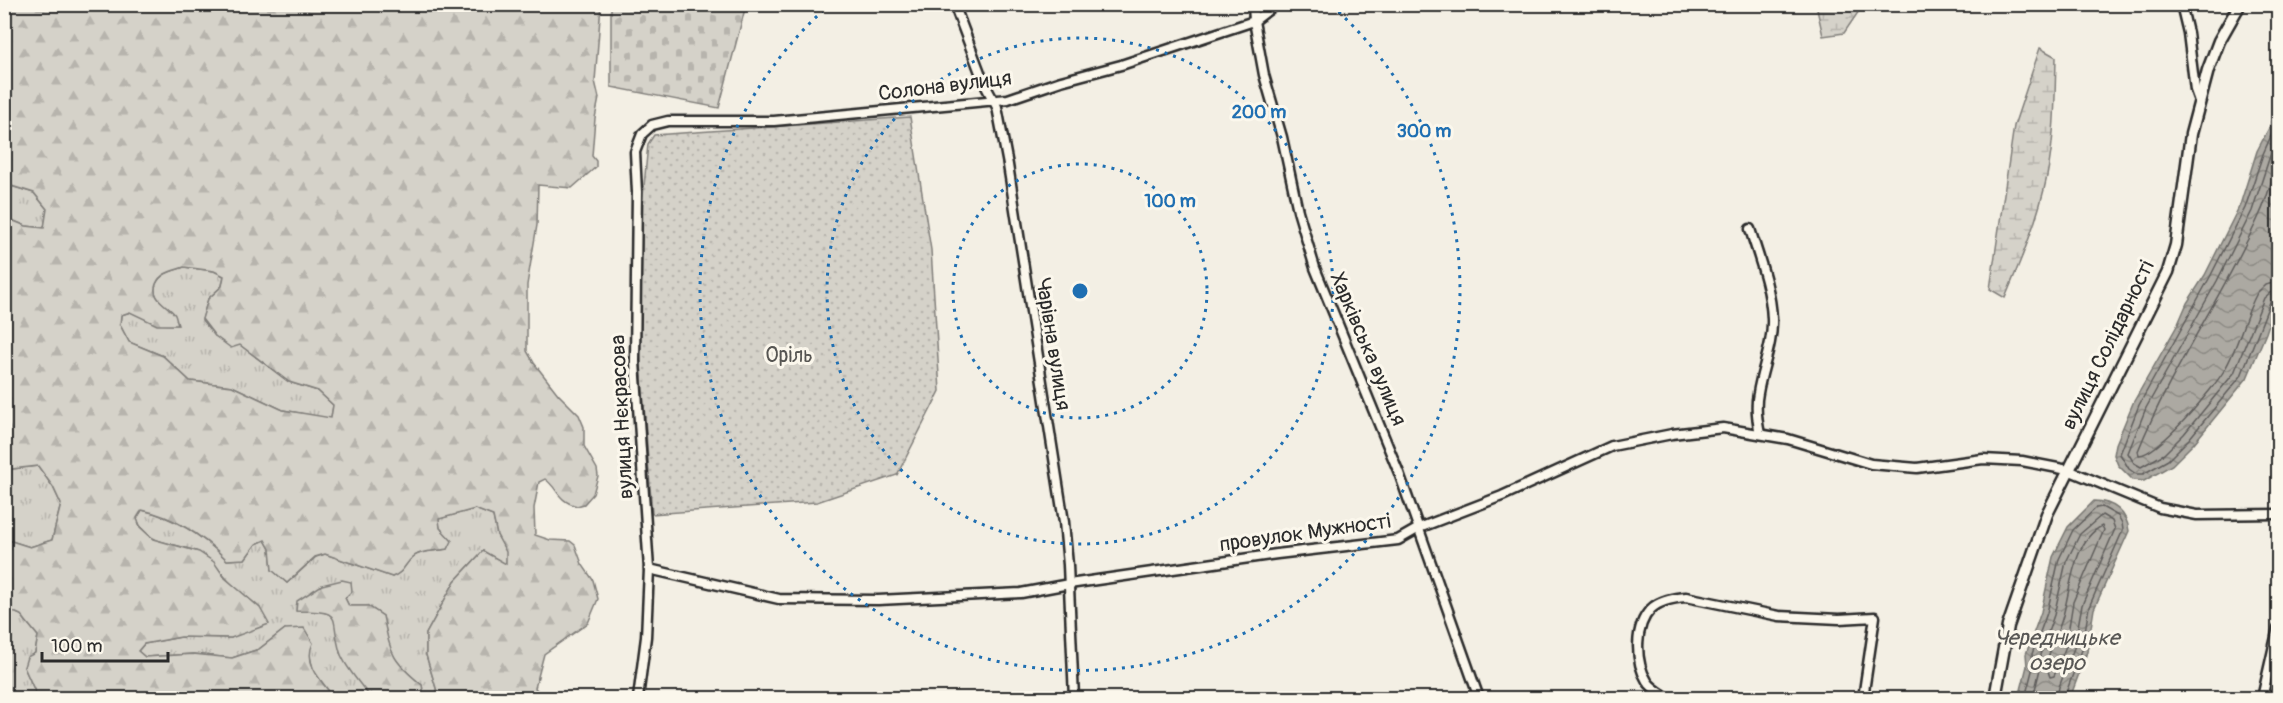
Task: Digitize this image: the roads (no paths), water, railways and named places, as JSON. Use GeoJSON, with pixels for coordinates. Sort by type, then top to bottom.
{"type":"FeatureCollection","features":[{"type":"Feature","properties":{"kind":"main road","name":"вулиця Солідарності"},"geometry":{"type":"LineString","coordinates":[[1995,699],[2008,626],[2047,514],[2168,272],[2176,245],[2191,134],[2199,101],[2219,40],[2240,4]]}},
{"type":"Feature","properties":{"kind":"street","name":"Чарівна вулиця"},"geometry":{"type":"LineString","coordinates":[[954,4],[984,83],[997,107],[1008,165],[1064,522],[1074,699]]}},
{"type":"Feature","properties":{"kind":"street","name":"Харківська вулиця"},"geometry":{"type":"LineString","coordinates":[[1253,4],[1264,75],[1282,137],[1298,211],[1315,268],[1419,528],[1479,699]]}},
{"type":"Feature","properties":{"kind":"street","name":"Солона вулиця"},"geometry":{"type":"LineString","coordinates":[[642,134],[652,125],[668,121],[774,121],[1008,99],[1254,21],[1276,4]]}},
{"type":"Feature","properties":{"kind":"street"},"geometry":{"type":"LineString","coordinates":[[2181,4],[2188,33],[2195,90],[2199,101]]}},
{"type":"Feature","properties":{"kind":"street","name":"вулиця Нєкрасова"},"geometry":{"type":"LineString","coordinates":[[638,699],[646,638],[649,569],[635,362],[637,192],[635,152],[642,134]]}},
{"type":"Feature","properties":{"kind":"street"},"geometry":{"type":"LineString","coordinates":[[1750,229],[1770,295],[1772,321],[1769,349],[1757,394],[1756,414],[1760,434]]}},
{"type":"Feature","properties":{"kind":"street","name":"провулок Мужності"},"geometry":{"type":"LineString","coordinates":[[649,569],[779,599],[878,600],[1011,594],[1277,554],[1398,540],[1419,528],[1502,496],[1612,446],[1672,434],[1723,428],[1788,439],[1871,464],[1917,468],[1983,459],[2022,461],[2068,470],[2160,508],[2198,515],[2278,514]]}},
{"type":"Feature","properties":{"kind":"street"},"geometry":{"type":"LineString","coordinates":[[1668,699],[1647,682],[1640,662],[1639,642],[1642,624],[1651,609],[1671,598],[1686,597],[1779,616],[1839,619],[1875,617],[1863,699]]}},
{"type":"Feature","properties":{"kind":"street"},"geometry":{"type":"LineString","coordinates":[[2262,699],[2278,628]]}},
{"type":"Feature","properties":{"kind":"water"},"geometry":{"type":"Polygon","coordinates":[[[2278,100],[2278,297],[2266,333],[2247,378],[2194,443],[2172,465],[2144,481],[2133,480],[2118,465],[2114,455],[2116,444],[2133,403],[2178,324],[2187,303],[2205,275],[2240,205],[2257,151],[2270,126],[2278,100]]]}},
{"type":"Feature","properties":{"kind":"water","name":"Чередницьке озеро"},"geometry":{"type":"Polygon","coordinates":[[[2094,501],[2113,505],[2118,509],[2128,524],[2129,531],[2094,609],[2087,652],[2070,698],[2019,698],[2027,666],[2026,654],[2041,612],[2053,557],[2068,527],[2094,501]]]}},
{"type":"Feature","properties":{"kind":"park label","name":"Оріль"},"geometry":{"type":"Point","coordinates":[789,355]}}]}
